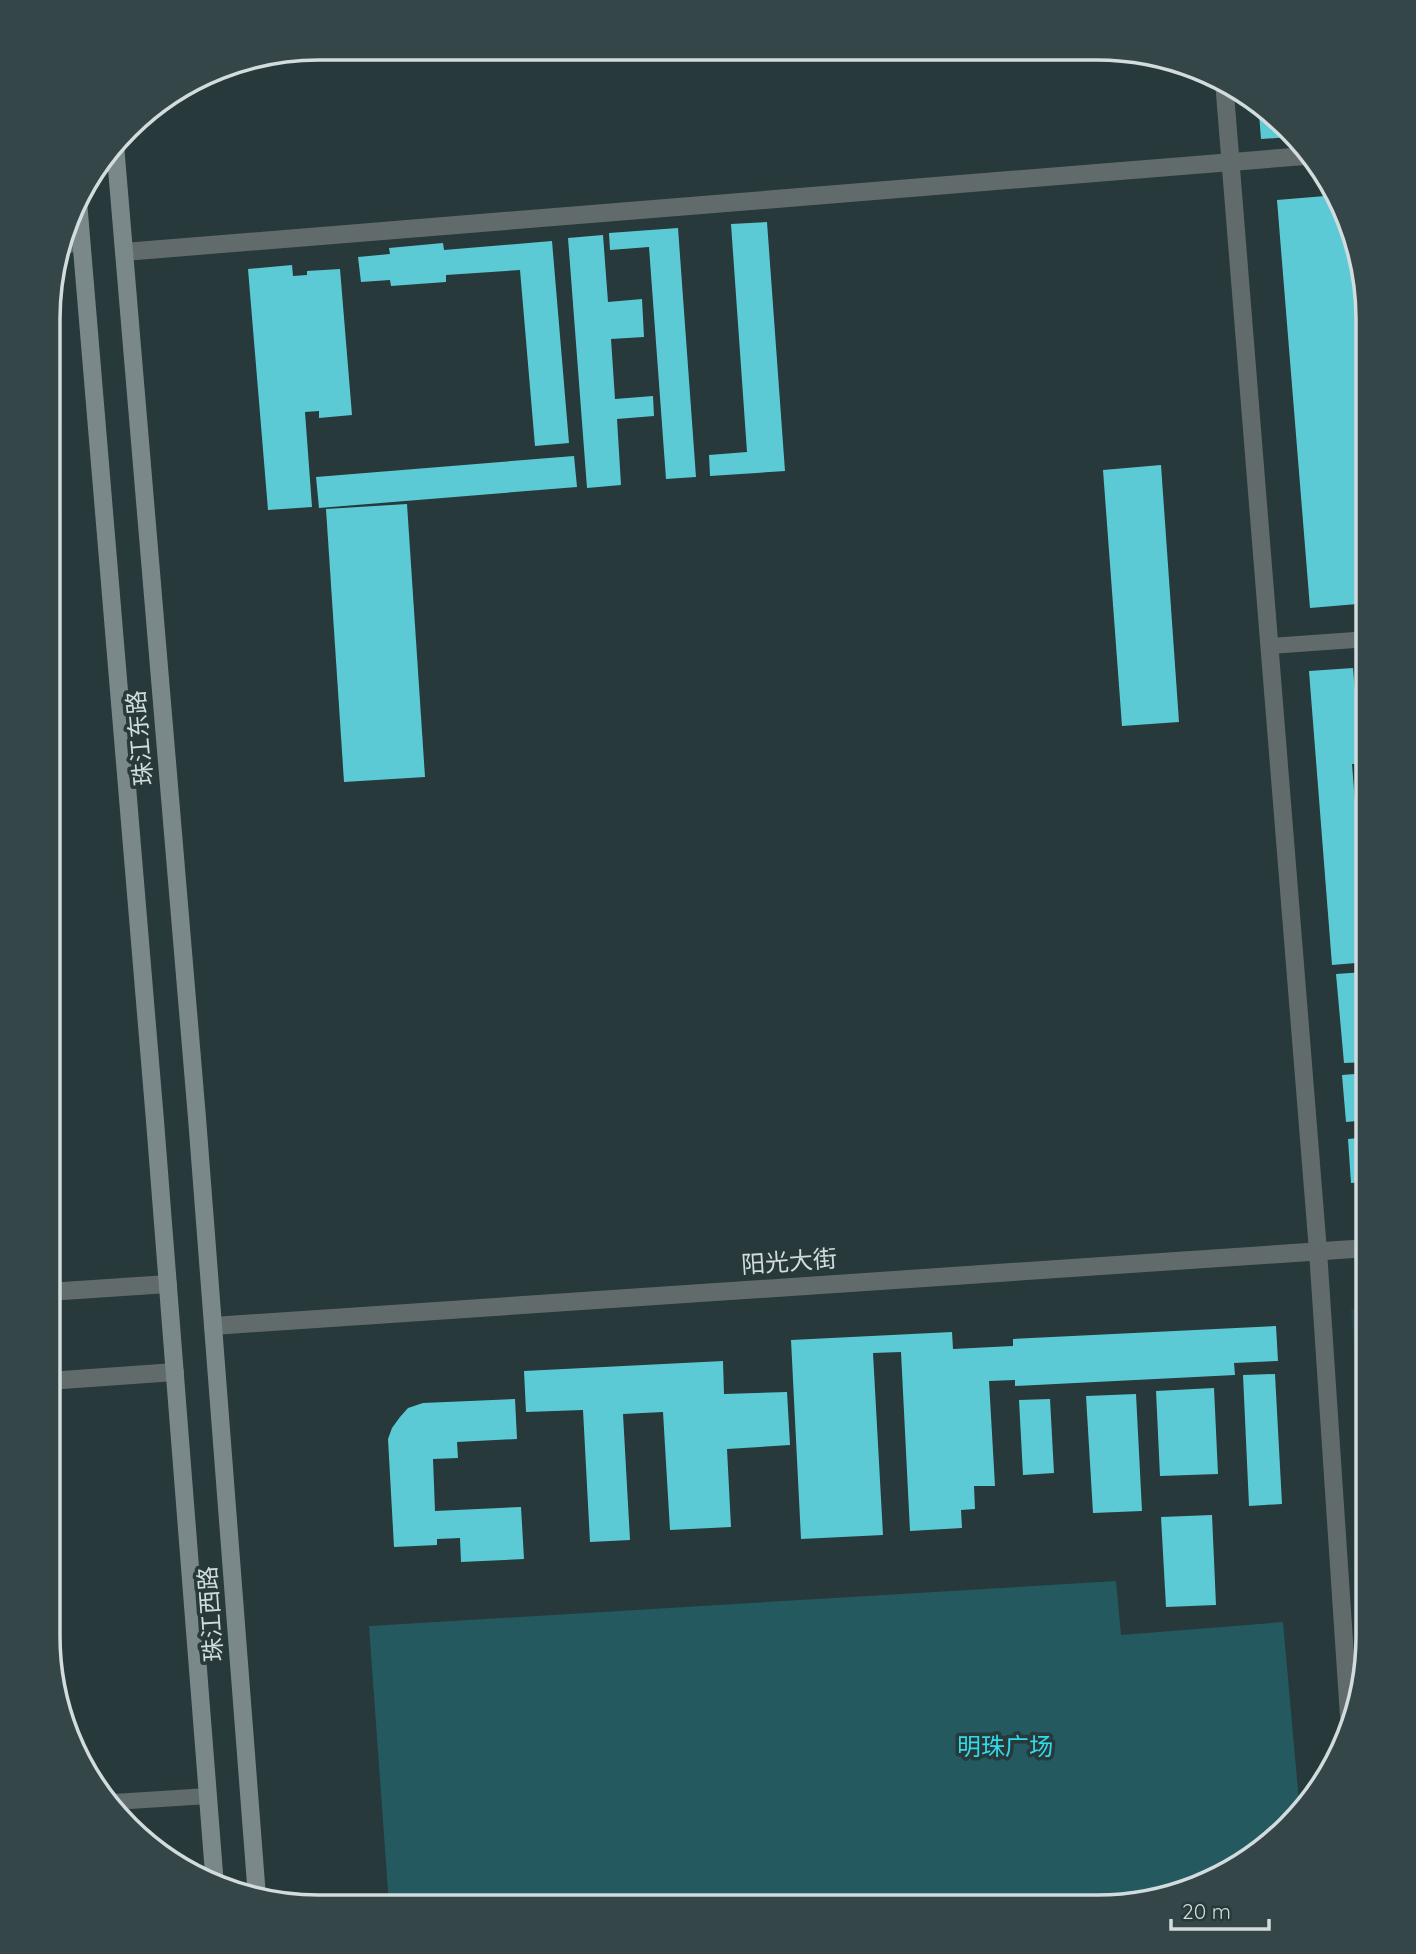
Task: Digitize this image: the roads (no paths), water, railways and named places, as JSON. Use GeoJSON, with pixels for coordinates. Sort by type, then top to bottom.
{"type":"FeatureCollection","features":[{"type":"Feature","properties":{"kind":"main road","name":"珠江东路"},"geometry":{"type":"LineString","coordinates":[[116,157],[213,1326]]}},
{"type":"Feature","properties":{"kind":"main road","name":"珠江西路"},"geometry":{"type":"LineString","coordinates":[[79,219],[172,1327],[214,1872]]}},
{"type":"Feature","properties":{"kind":"main road","name":"珠江西路"},"geometry":{"type":"LineString","coordinates":[[213,1326],[256,1887]]}},
{"type":"Feature","properties":{"kind":"street"},"geometry":{"type":"LineString","coordinates":[[1225,93],[1318,1251],[1348,1702]]}},
{"type":"Feature","properties":{"kind":"street"},"geometry":{"type":"LineString","coordinates":[[124,252],[1299,156]]}},
{"type":"Feature","properties":{"kind":"street"},"geometry":{"type":"LineString","coordinates":[[71,244],[81,243]]}},
{"type":"Feature","properties":{"kind":"street","name":"阳光大街"},"geometry":{"type":"LineString","coordinates":[[213,1326],[1356,1249]]}},
{"type":"Feature","properties":{"kind":"street"},"geometry":{"type":"LineString","coordinates":[[60,1291],[168,1284]]}},
{"type":"Feature","properties":{"kind":"street"},"geometry":{"type":"LineString","coordinates":[[60,1380],[175,1372]]}},
{"type":"Feature","properties":{"kind":"lane"},"geometry":{"type":"LineString","coordinates":[[1269,646],[1356,640]]}},
{"type":"Feature","properties":{"kind":"lane"},"geometry":{"type":"LineString","coordinates":[[120,1802],[208,1796]]}},
{"type":"Feature","properties":{"kind":"park label","name":"明珠广场"},"geometry":{"type":"Point","coordinates":[1005,1747]}}]}
